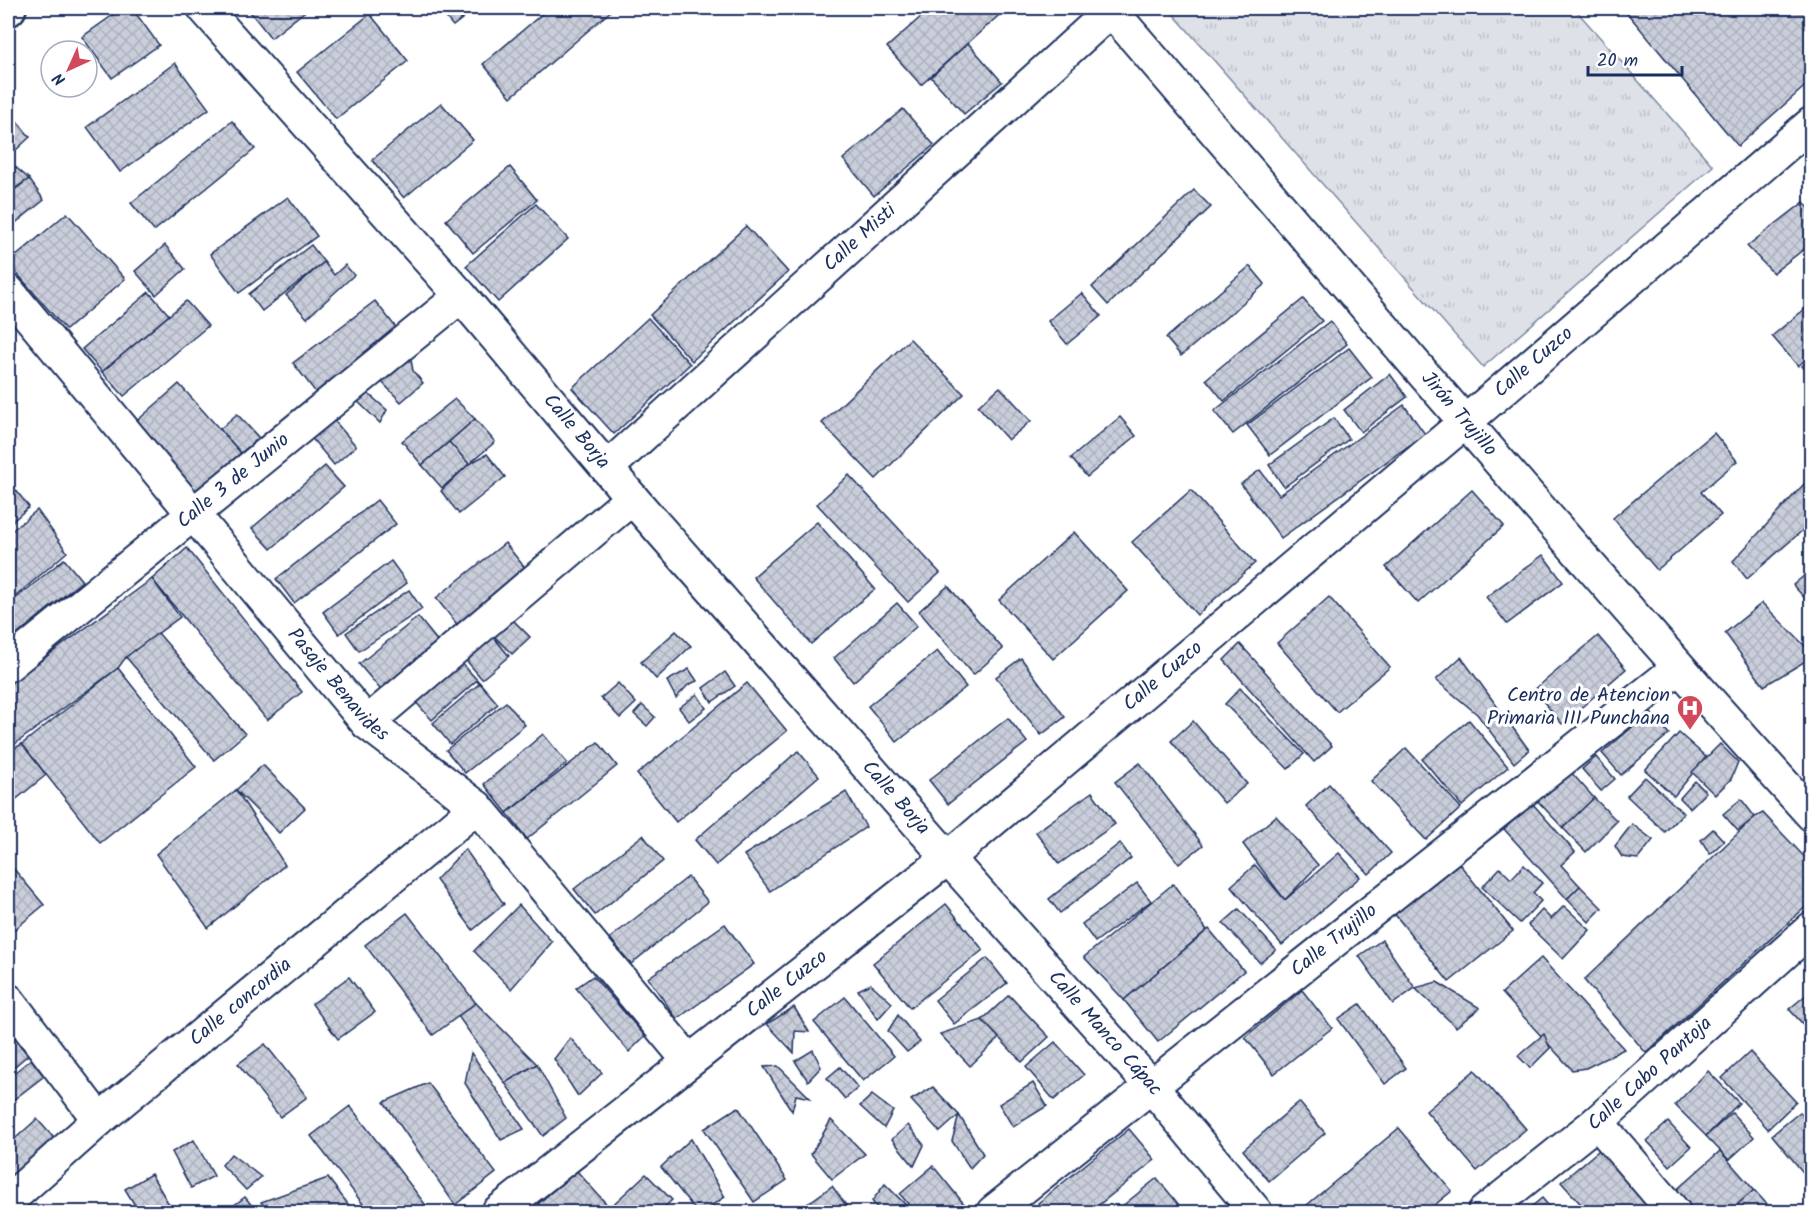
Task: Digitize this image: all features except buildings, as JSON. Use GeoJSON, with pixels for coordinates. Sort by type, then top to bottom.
{"type":"FeatureCollection","features":[{"type":"Feature","properties":{"kind":"street","name":"Calle Borja"},"geometry":{"type":"LineString","coordinates":[[204,8],[461,296],[632,498],[948,858]]}},
{"type":"Feature","properties":{"kind":"street","name":"Jirón Trujillo"},"geometry":{"type":"LineString","coordinates":[[1112,8],[1464,423],[1678,668],[1812,815]]}},
{"type":"Feature","properties":{"kind":"street","name":"Calle Misti"},"geometry":{"type":"LineString","coordinates":[[607,468],[1112,8]]}},
{"type":"Feature","properties":{"kind":"street","name":"Calle Cuzco"},"geometry":{"type":"LineString","coordinates":[[502,1211],[688,1060],[948,858],[1464,423],[1812,123]]}},
{"type":"Feature","properties":{"kind":"street","name":"Pasaje Benavides"},"geometry":{"type":"LineString","coordinates":[[8,291],[367,723],[477,807],[688,1060]]}},
{"type":"Feature","properties":{"kind":"street","name":"Calle 3 de Junio"},"geometry":{"type":"LineString","coordinates":[[8,665],[461,296]]}},
{"type":"Feature","properties":{"kind":"street"},"geometry":{"type":"LineString","coordinates":[[367,723],[632,498]]}},
{"type":"Feature","properties":{"kind":"street","name":"Calle Trujillo"},"geometry":{"type":"LineString","coordinates":[[993,1212],[1678,668]]}},
{"type":"Feature","properties":{"kind":"street","name":"Calle concordia"},"geometry":{"type":"LineString","coordinates":[[8,1201],[99,1120],[477,807]]}},
{"type":"Feature","properties":{"kind":"street","name":"Calle Manco Cápac"},"geometry":{"type":"LineString","coordinates":[[948,858],[1152,1087],[1256,1212]]}},
{"type":"Feature","properties":{"kind":"street","name":"Calle Cabo Pantoja"},"geometry":{"type":"LineString","coordinates":[[1484,1212],[1597,1122],[1812,928]]}},
{"type":"Feature","properties":{"kind":"street"},"geometry":{"type":"LineString","coordinates":[[8,1000],[99,1120]]}},
{"type":"Feature","properties":{"kind":"street"},"geometry":{"type":"LineString","coordinates":[[1597,1122],[1674,1212]]}},
{"type":"Feature","properties":{"kind":"green space"},"geometry":{"type":"Polygon","coordinates":[[[1168,8],[1574,8],[1713,166],[1483,367],[1168,8]]]}},
{"type":"Feature","properties":{"kind":"place","name":"Centro de Atencion Primaria III Punchana"},"geometry":{"type":"Point","coordinates":[1690,731]}}]}
